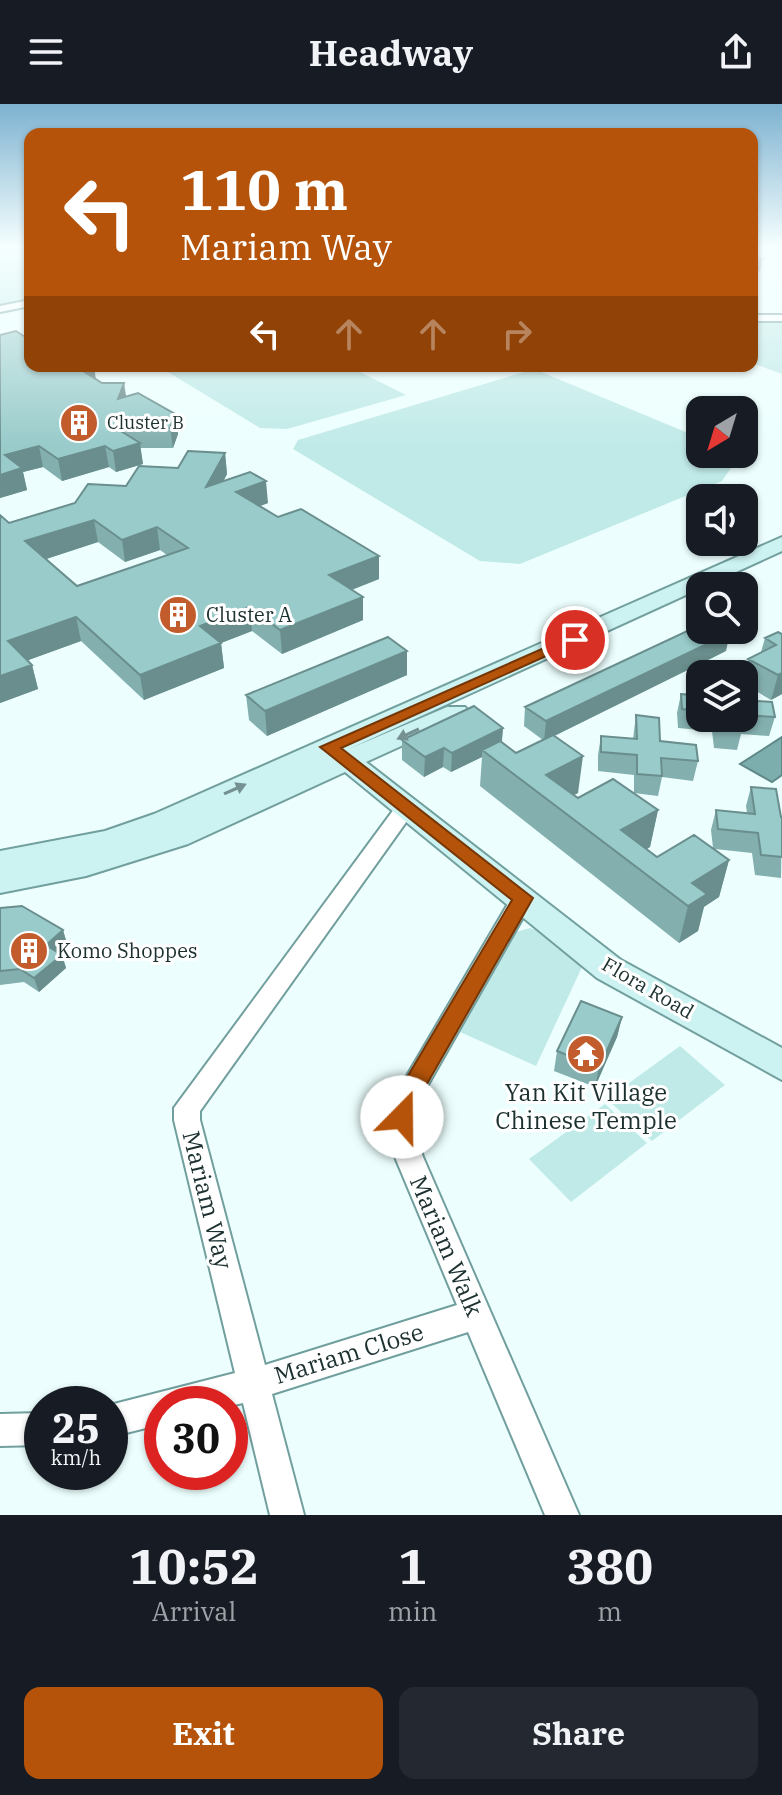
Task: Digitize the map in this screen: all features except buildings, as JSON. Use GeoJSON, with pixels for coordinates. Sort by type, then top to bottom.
{"type":"FeatureCollection","features":[{"type":"Feature","properties":{"kind":"street"},"geometry":{"type":"LineString","coordinates":[[758,318],[782,318]]}},
{"type":"Feature","properties":{"kind":"street"},"geometry":{"type":"LineString","coordinates":[[742,572],[782,543]]}},
{"type":"Feature","properties":{"kind":"street"},"geometry":{"type":"LineString","coordinates":[[753,572],[782,563]]}},
{"type":"Feature","properties":{"kind":"street"},"geometry":{"type":"LineString","coordinates":[[0,882],[126,855],[201,827],[338,755],[686,599]]}},
{"type":"Feature","properties":{"kind":"street"},"geometry":{"type":"LineString","coordinates":[[0,861],[109,840],[164,821],[338,755],[686,606]]}},
{"type":"Feature","properties":{"kind":"street"},"geometry":{"type":"LineString","coordinates":[[338,755],[523,898]]}},
{"type":"Feature","properties":{"kind":"street","name":"Mariam Way"},"geometry":{"type":"LineString","coordinates":[[287,1515],[187,1108],[407,806]]}},
{"type":"Feature","properties":{"kind":"street","name":"Flora Road"},"geometry":{"type":"LineString","coordinates":[[523,898],[609,969],[782,1065]]}},
{"type":"Feature","properties":{"kind":"street","name":"Mariam Walk"},"geometry":{"type":"LineString","coordinates":[[523,898],[408,1096],[402,1117],[409,1157],[562,1515]]}},
{"type":"Feature","properties":{"kind":"street","name":"Mariam Close"},"geometry":{"type":"LineString","coordinates":[[246,1386],[475,1315]]}},
{"type":"Feature","properties":{"kind":"street"},"geometry":{"type":"LineString","coordinates":[[0,1430],[24,1429]]}},
{"type":"Feature","properties":{"kind":"shaded area"},"geometry":{"type":"Polygon","coordinates":[[[758,320],[782,321],[782,374],[758,365],[758,320]]]}},
{"type":"Feature","properties":{"kind":"shaded area"},"geometry":{"type":"Polygon","coordinates":[[[168,372],[360,372],[406,395],[287,429],[260,428],[168,372]]]}},
{"type":"Feature","properties":{"kind":"shaded area"},"geometry":{"type":"Polygon","coordinates":[[[524,372],[541,372],[686,432],[686,468],[731,468],[722,481],[686,484],[686,496],[520,564],[480,561],[293,449],[298,440],[524,372]]]}},
{"type":"Feature","properties":{"kind":"shaded area"},"geometry":{"type":"Polygon","coordinates":[[[782,737],[782,775],[772,782],[740,764],[782,737]]]}},
{"type":"Feature","properties":{"kind":"shaded area"},"geometry":{"type":"Polygon","coordinates":[[[530,928],[544,933],[582,967],[536,1066],[460,1032],[516,932],[530,928]]]}},
{"type":"Feature","properties":{"kind":"shaded area"},"geometry":{"type":"Polygon","coordinates":[[[680,1046],[725,1085],[652,1141],[607,1099],[680,1046]]]}},
{"type":"Feature","properties":{"kind":"shaded area"},"geometry":{"type":"Polygon","coordinates":[[[605,1104],[647,1143],[571,1202],[529,1159],[605,1104]]]}},
{"type":"Feature","properties":{"kind":"place","name":"Cluster B"},"geometry":{"type":"Point","coordinates":[79,423]}},
{"type":"Feature","properties":{"kind":"place","name":"Cluster A"},"geometry":{"type":"Point","coordinates":[178,615]}},
{"type":"Feature","properties":{"kind":"place","name":"Komo Shoppes"},"geometry":{"type":"Point","coordinates":[29,951]}},
{"type":"Feature","properties":{"kind":"place","name":"Yan Kit Village Chinese Temple"},"geometry":{"type":"Point","coordinates":[586,1054]}},
{"type":"Feature","properties":{"kind":"route"},"geometry":{"type":"LineString","coordinates":[[402,1117],[408,1096],[523,898],[329,747],[575,640]]}}]}
